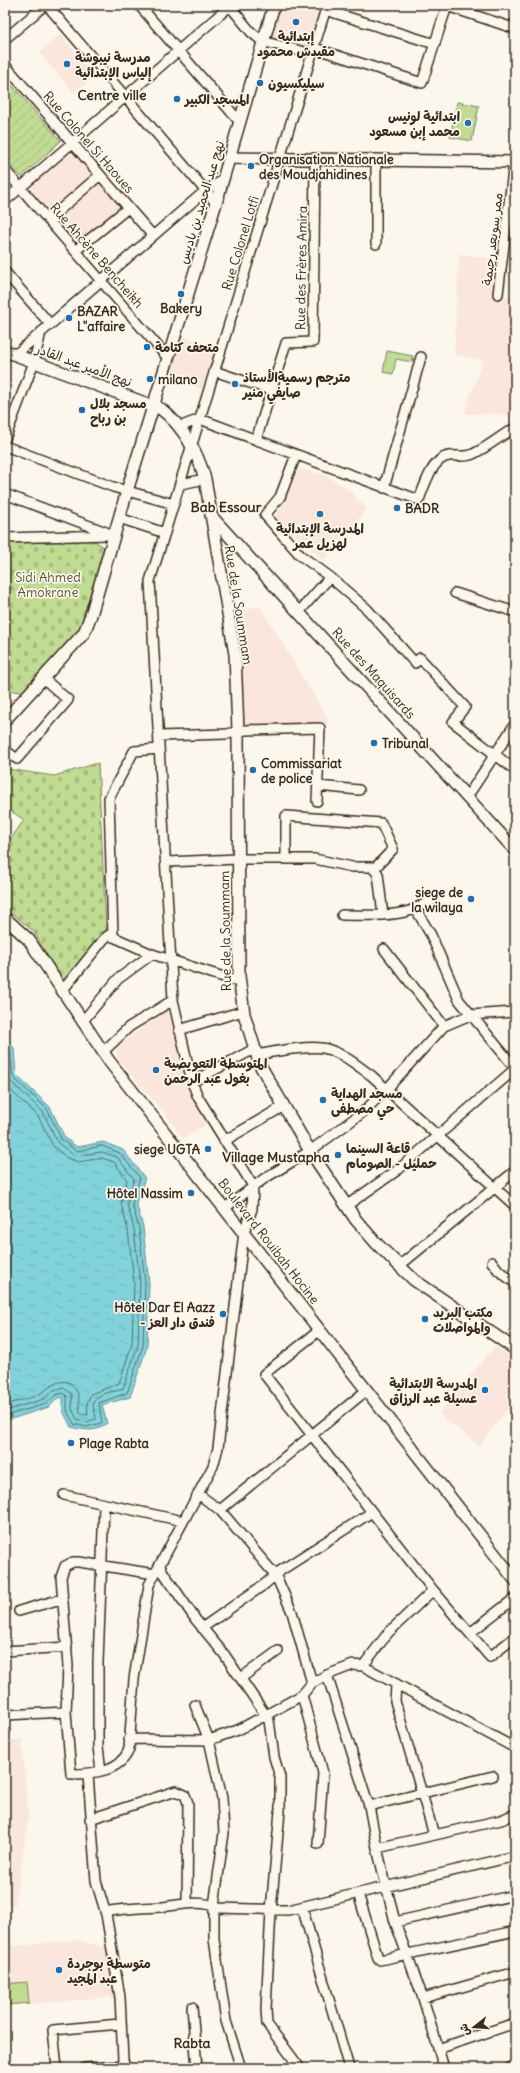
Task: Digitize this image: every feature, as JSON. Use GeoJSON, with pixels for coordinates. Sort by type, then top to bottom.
{"type":"FeatureCollection","features":[{"type":"Feature","properties":{"kind":"main road","name":"نهج عبد الحميد بن باديس"},"geometry":{"type":"LineString","coordinates":[[5,720],[84,632],[91,614],[127,491],[223,180],[262,41],[274,5]]}},
{"type":"Feature","properties":{"kind":"main road"},"geometry":{"type":"LineString","coordinates":[[229,158],[279,160],[515,162]]}},
{"type":"Feature","properties":{"kind":"main road","name":"نهج الأمير عبد القادر"},"geometry":{"type":"LineString","coordinates":[[10,353],[154,406],[165,412],[179,427],[192,446]]}},
{"type":"Feature","properties":{"kind":"main road","name":"Rue de la Soummam"},"geometry":{"type":"LineString","coordinates":[[192,446],[200,462],[205,479],[235,654],[238,732],[239,982],[243,1011],[255,1052],[310,1151],[346,1206],[376,1243],[399,1266],[438,1298],[515,1349]]}},
{"type":"Feature","properties":{"kind":"main road","name":"Rue des Maquisards"},"geometry":{"type":"LineString","coordinates":[[212,516],[515,850]]}},
{"type":"Feature","properties":{"kind":"main road","name":"Boulevard Rouibah Hocine"},"geometry":{"type":"LineString","coordinates":[[5,918],[29,940],[103,1052],[515,1580]]}},
{"type":"Feature","properties":{"kind":"street"},"geometry":{"type":"LineString","coordinates":[[5,39],[46,5],[216,203]]}},
{"type":"Feature","properties":{"kind":"street"},"geometry":{"type":"LineString","coordinates":[[139,5],[240,121]]}},
{"type":"Feature","properties":{"kind":"street"},"geometry":{"type":"LineString","coordinates":[[5,201],[230,5],[254,35],[262,41],[313,51],[422,83],[435,44],[445,6],[464,8],[513,28],[515,23]]}},
{"type":"Feature","properties":{"kind":"street"},"geometry":{"type":"LineString","coordinates":[[326,8],[435,44]]}},
{"type":"Feature","properties":{"kind":"street","name":"Rue Colonel Lotfi"},"geometry":{"type":"LineString","coordinates":[[253,1186],[198,1097],[192,1082],[173,1000],[150,584],[326,8]]}},
{"type":"Feature","properties":{"kind":"street","name":"Rue Colonel Si Haoues"},"geometry":{"type":"LineString","coordinates":[[5,65],[153,236]]}},
{"type":"Feature","properties":{"kind":"street","name":"Rue des Frères Amira"},"geometry":{"type":"LineString","coordinates":[[256,440],[286,342],[314,342],[315,160]]}},
{"type":"Feature","properties":{"kind":"street"},"geometry":{"type":"LineString","coordinates":[[376,161],[376,244]]}},
{"type":"Feature","properties":{"kind":"street","name":"ممر سويعد رحيمة"},"geometry":{"type":"LineString","coordinates":[[498,294],[515,162]]}},
{"type":"Feature","properties":{"kind":"street","name":"Rue Ahcène Bencheikh"},"geometry":{"type":"LineString","coordinates":[[5,170],[168,358]]}},
{"type":"Feature","properties":{"kind":"street"},"geometry":{"type":"LineString","coordinates":[[48,220],[100,175]]}},
{"type":"Feature","properties":{"kind":"street"},"geometry":{"type":"LineString","coordinates":[[10,353],[41,332],[205,191],[223,180]]}},
{"type":"Feature","properties":{"kind":"street"},"geometry":{"type":"LineString","coordinates":[[75,251],[128,208]]}},
{"type":"Feature","properties":{"kind":"street"},"geometry":{"type":"LineString","coordinates":[[5,272],[50,324]]}},
{"type":"Feature","properties":{"kind":"street"},"geometry":{"type":"LineString","coordinates":[[5,439],[34,362],[41,332]]}},
{"type":"Feature","properties":{"kind":"street"},"geometry":{"type":"LineString","coordinates":[[384,488],[421,357]]}},
{"type":"Feature","properties":{"kind":"street"},"geometry":{"type":"LineString","coordinates":[[214,371],[271,390]]}},
{"type":"Feature","properties":{"kind":"street"},"geometry":{"type":"LineString","coordinates":[[179,427],[200,419],[419,500],[433,470],[442,459],[448,456],[463,457],[473,454],[515,428]]}},
{"type":"Feature","properties":{"kind":"street"},"geometry":{"type":"LineString","coordinates":[[5,446],[127,491],[174,504]]}},
{"type":"Feature","properties":{"kind":"street"},"geometry":{"type":"LineString","coordinates":[[296,455],[280,497],[265,515],[300,555],[330,577],[368,609],[415,663],[420,658],[439,681],[450,689],[452,695],[465,707],[453,722],[515,770]]}},
{"type":"Feature","properties":{"kind":"street"},"geometry":{"type":"LineString","coordinates":[[181,484],[205,479]]}},
{"type":"Feature","properties":{"kind":"street"},"geometry":{"type":"LineString","coordinates":[[5,494],[114,535]]}},
{"type":"Feature","properties":{"kind":"street"},"geometry":{"type":"LineString","coordinates":[[119,518],[165,533]]}},
{"type":"Feature","properties":{"kind":"street"},"geometry":{"type":"LineString","coordinates":[[5,538],[114,535]]}},
{"type":"Feature","properties":{"kind":"street"},"geometry":{"type":"LineString","coordinates":[[299,612],[330,577]]}},
{"type":"Feature","properties":{"kind":"street"},"geometry":{"type":"LineString","coordinates":[[455,593],[515,612]]}},
{"type":"Feature","properties":{"kind":"street"},"geometry":{"type":"LineString","coordinates":[[5,750],[17,759],[68,700],[43,678]]}},
{"type":"Feature","properties":{"kind":"street"},"geometry":{"type":"LineString","coordinates":[[467,797],[515,724]]}},
{"type":"Feature","properties":{"kind":"street"},"geometry":{"type":"LineString","coordinates":[[158,736],[320,728],[317,801]]}},
{"type":"Feature","properties":{"kind":"street"},"geometry":{"type":"LineString","coordinates":[[113,937],[109,798],[134,751],[159,749]]}},
{"type":"Feature","properties":{"kind":"street"},"geometry":{"type":"LineString","coordinates":[[318,786],[359,790]]}},
{"type":"Feature","properties":{"kind":"street"},"geometry":{"type":"LineString","coordinates":[[286,859],[286,816],[381,823],[393,849],[374,869]]}},
{"type":"Feature","properties":{"kind":"street"},"geometry":{"type":"LineString","coordinates":[[166,862],[286,859],[315,860],[352,867],[372,867],[378,874],[383,915]]}},
{"type":"Feature","properties":{"kind":"street"},"geometry":{"type":"LineString","coordinates":[[342,915],[383,915],[411,911],[432,901]]}},
{"type":"Feature","properties":{"kind":"street"},"geometry":{"type":"LineString","coordinates":[[346,1206],[399,1169],[515,1068],[470,1014],[455,993],[431,935],[415,908]]}},
{"type":"Feature","properties":{"kind":"street"},"geometry":{"type":"LineString","coordinates":[[62,991],[108,935],[171,961],[239,982]]}},
{"type":"Feature","properties":{"kind":"street"},"geometry":{"type":"LineString","coordinates":[[384,949],[444,1026]]}},
{"type":"Feature","properties":{"kind":"street"},"geometry":{"type":"LineString","coordinates":[[82,1022],[118,980],[152,954]]}},
{"type":"Feature","properties":{"kind":"street"},"geometry":{"type":"LineString","coordinates":[[103,1052],[129,1027],[173,1000]]}},
{"type":"Feature","properties":{"kind":"street"},"geometry":{"type":"LineString","coordinates":[[179,1030],[243,1011]]}},
{"type":"Feature","properties":{"kind":"street"},"geometry":{"type":"LineString","coordinates":[[225,1208],[253,1186],[310,1151],[362,1113],[386,1090],[444,1026],[470,1014],[515,1012]]}},
{"type":"Feature","properties":{"kind":"street"},"geometry":{"type":"LineString","coordinates":[[192,1082],[255,1052],[325,1048],[350,1061],[372,1076],[515,1206]]}},
{"type":"Feature","properties":{"kind":"street"},"geometry":{"type":"LineString","coordinates":[[224,1141],[284,1106]]}},
{"type":"Feature","properties":{"kind":"street"},"geometry":{"type":"LineString","coordinates":[[399,1266],[515,1171]]}},
{"type":"Feature","properties":{"kind":"street"},"geometry":{"type":"LineString","coordinates":[[253,1186],[252,1209],[244,1232],[218,1448],[213,1466],[183,1522],[157,1570],[149,1585],[135,1672],[128,1749],[124,1758],[113,1766],[101,1771],[88,1774],[71,1774],[66,1712],[68,1666],[61,1573],[65,1566],[75,1562],[157,1570],[241,1678],[266,1715],[273,1736],[274,1757],[280,1777],[279,1843],[276,1851],[272,1910],[266,2009],[267,2024],[300,2068]]}},
{"type":"Feature","properties":{"kind":"street"},"geometry":{"type":"LineString","coordinates":[[492,1262],[499,1271],[515,1283]]}},
{"type":"Feature","properties":{"kind":"street"},"geometry":{"type":"LineString","coordinates":[[320,1330],[264,1374],[433,1590],[490,1657],[515,1637]]}},
{"type":"Feature","properties":{"kind":"street"},"geometry":{"type":"LineString","coordinates":[[220,1510],[366,1390]]}},
{"type":"Feature","properties":{"kind":"street"},"geometry":{"type":"LineString","coordinates":[[198,1494],[220,1510],[276,1576],[292,1612],[312,1683]]}},
{"type":"Feature","properties":{"kind":"street"},"geometry":{"type":"LineString","coordinates":[[64,1495],[183,1522]]}},
{"type":"Feature","properties":{"kind":"street"},"geometry":{"type":"LineString","coordinates":[[101,1771],[98,1746],[98,1716],[101,1565],[104,1504]]}},
{"type":"Feature","properties":{"kind":"street"},"geometry":{"type":"LineString","coordinates":[[202,1628],[276,1576],[280,1571],[372,1512]]}},
{"type":"Feature","properties":{"kind":"street"},"geometry":{"type":"LineString","coordinates":[[363,1666],[388,1634],[433,1590]]}},
{"type":"Feature","properties":{"kind":"street"},"geometry":{"type":"LineString","coordinates":[[470,1633],[515,1598]]}},
{"type":"Feature","properties":{"kind":"street"},"geometry":{"type":"LineString","coordinates":[[19,1612],[62,1599]]}},
{"type":"Feature","properties":{"kind":"street"},"geometry":{"type":"LineString","coordinates":[[5,1651],[67,1647]]}},
{"type":"Feature","properties":{"kind":"street"},"geometry":{"type":"LineString","coordinates":[[241,1678],[278,1651]]}},
{"type":"Feature","properties":{"kind":"street"},"geometry":{"type":"LineString","coordinates":[[129,1739],[209,1740],[238,1730],[302,1695],[312,1683],[327,1675],[353,1665],[363,1666],[515,1748]]}},
{"type":"Feature","properties":{"kind":"street"},"geometry":{"type":"LineString","coordinates":[[327,1675],[369,1806],[377,1848],[395,1922],[423,1998],[444,2068]]}},
{"type":"Feature","properties":{"kind":"street"},"geometry":{"type":"LineString","coordinates":[[396,1685],[395,1701],[434,1835]]}},
{"type":"Feature","properties":{"kind":"street"},"geometry":{"type":"LineString","coordinates":[[302,1695],[323,1774],[318,1844]]}},
{"type":"Feature","properties":{"kind":"street"},"geometry":{"type":"LineString","coordinates":[[195,1705],[209,1740],[222,1798],[224,1833],[214,1906],[217,1962],[226,2021],[241,2068]]}},
{"type":"Feature","properties":{"kind":"street"},"geometry":{"type":"LineString","coordinates":[[5,1715],[66,1712]]}},
{"type":"Feature","properties":{"kind":"street"},"geometry":{"type":"LineString","coordinates":[[85,2068],[125,2067],[120,2024],[120,1997],[116,1965],[105,1912],[96,1881],[90,1819],[88,1774]]}},
{"type":"Feature","properties":{"kind":"street"},"geometry":{"type":"LineString","coordinates":[[369,1806],[493,1776]]}},
{"type":"Feature","properties":{"kind":"street"},"geometry":{"type":"LineString","coordinates":[[90,1819],[176,1791],[185,1795],[188,1803],[187,1903]]}},
{"type":"Feature","properties":{"kind":"street"},"geometry":{"type":"LineString","coordinates":[[377,1848],[500,1820],[515,1814]]}},
{"type":"Feature","properties":{"kind":"street"},"geometry":{"type":"LineString","coordinates":[[105,1912],[127,1908],[170,1906],[187,1903],[209,1904],[219,1908],[288,1910],[515,1856]]}},
{"type":"Feature","properties":{"kind":"street"},"geometry":{"type":"LineString","coordinates":[[395,1922],[515,1896]]}},
{"type":"Feature","properties":{"kind":"street"},"geometry":{"type":"LineString","coordinates":[[360,1900],[378,1958],[380,1960],[515,1931]]}},
{"type":"Feature","properties":{"kind":"street"},"geometry":{"type":"LineString","coordinates":[[302,1906],[349,2068]]}},
{"type":"Feature","properties":{"kind":"street"},"geometry":{"type":"LineString","coordinates":[[423,1998],[515,1972]]}},
{"type":"Feature","properties":{"kind":"street"},"geometry":{"type":"LineString","coordinates":[[192,2007],[194,2067]]}},
{"type":"Feature","properties":{"kind":"street"},"geometry":{"type":"LineString","coordinates":[[438,2049],[515,2023]]}},
{"type":"Feature","properties":{"kind":"street"},"geometry":{"type":"LineString","coordinates":[[57,2068],[53,2030],[120,2024]]}},
{"type":"Feature","properties":{"kind":"street"},"geometry":{"type":"LineString","coordinates":[[510,2068],[515,2066]]}},
{"type":"Feature","properties":{"kind":"shaded area","name":"إبتدائية مقيدش محمود"},"geometry":{"type":"Polygon","coordinates":[[[279,5],[323,5],[309,51],[269,39],[279,5]]]}},
{"type":"Feature","properties":{"kind":"shaded area","name":"مدرسة نيبوشة إلياس الإبتدائية"},"geometry":{"type":"Polygon","coordinates":[[[60,34],[95,76],[74,93],[39,53],[60,34]]]}},
{"type":"Feature","properties":{"kind":"shaded area"},"geometry":{"type":"Polygon","coordinates":[[[72,146],[125,206],[77,249],[24,188],[72,146]]]}},
{"type":"Feature","properties":{"kind":"shaded area"},"geometry":{"type":"Polygon","coordinates":[[[512,199],[515,199],[515,244],[509,243],[512,199]]]}},
{"type":"Feature","properties":{"kind":"shaded area"},"geometry":{"type":"Polygon","coordinates":[[[459,254],[495,259],[492,296],[515,299],[515,414],[464,414],[483,360],[454,355],[459,254]]]}},
{"type":"Feature","properties":{"kind":"shaded area"},"geometry":{"type":"Polygon","coordinates":[[[180,336],[216,347],[202,389],[168,377],[180,336]]]}},
{"type":"Feature","properties":{"kind":"shaded area","name":"المدرسة الإبتدائية لهزيل عمر"},"geometry":{"type":"Polygon","coordinates":[[[300,469],[327,476],[348,489],[367,509],[324,560],[275,518],[300,469]]]}},
{"type":"Feature","properties":{"kind":"shaded area"},"geometry":{"type":"Polygon","coordinates":[[[260,606],[330,723],[246,728],[236,612],[260,606]]]}},
{"type":"Feature","properties":{"kind":"shaded area","name":"المتوسطة التعويضية بغول عبد الرحمن"},"geometry":{"type":"Polygon","coordinates":[[[168,1010],[193,1100],[206,1124],[183,1139],[169,1119],[117,1058],[117,1046],[168,1010]]]}},
{"type":"Feature","properties":{"kind":"shaded area","name":"المدرسة الابتدائية عسيلة عبد الرزاق"},"geometry":{"type":"Polygon","coordinates":[[[495,1346],[515,1359],[515,1383],[505,1397],[513,1402],[479,1446],[439,1414],[495,1346]]]}},
{"type":"Feature","properties":{"kind":"shaded area"},"geometry":{"type":"Polygon","coordinates":[[[22,1739],[28,1820],[15,1905],[5,1905],[5,1741],[22,1739]]]}},
{"type":"Feature","properties":{"kind":"shaded area","name":"متوسطة بوجردة عبد المجيد"},"geometry":{"type":"Polygon","coordinates":[[[79,1940],[102,1947],[110,1947],[116,2001],[110,1997],[5,2006],[5,1947],[79,1940]]]}},
{"type":"Feature","properties":{"kind":"green space"},"geometry":{"type":"Polygon","coordinates":[[[5,77],[61,141],[21,177],[5,159],[5,77]]]}},
{"type":"Feature","properties":{"kind":"green space"},"geometry":{"type":"Polygon","coordinates":[[[457,102],[479,106],[472,141],[450,137],[457,102]]]}},
{"type":"Feature","properties":{"kind":"green space"},"geometry":{"type":"Polygon","coordinates":[[[387,351],[413,356],[412,362],[396,359],[393,374],[383,372],[387,351]]]}},
{"type":"Feature","properties":{"kind":"green space","name":"Sidi Ahmed Amokrane"},"geometry":{"type":"Polygon","coordinates":[[[93,540],[104,547],[80,628],[22,692],[5,690],[5,542],[93,540]]]}},
{"type":"Feature","properties":{"kind":"green space"},"geometry":{"type":"Polygon","coordinates":[[[98,763],[106,930],[63,984],[34,932],[5,907],[5,847],[24,820],[5,807],[5,772],[7,769],[54,776],[98,763]]]}},
{"type":"Feature","properties":{"kind":"green space"},"geometry":{"type":"Polygon","coordinates":[[[27,1982],[29,2003],[5,2005],[5,1984],[27,1982]]]}},
{"type":"Feature","properties":{"kind":"water"},"geometry":{"type":"Polygon","coordinates":[[[5,1036],[14,1048],[16,1075],[50,1107],[65,1138],[77,1147],[103,1142],[123,1150],[145,1178],[136,1203],[143,1227],[149,1283],[147,1347],[130,1397],[102,1405],[107,1423],[95,1429],[85,1430],[71,1427],[63,1411],[63,1397],[58,1398],[49,1407],[5,1421],[5,1036]]]}},
{"type":"Feature","properties":{"kind":"place","name":"إبتدائية مقيدش محمود"},"geometry":{"type":"Point","coordinates":[296,22]}},
{"type":"Feature","properties":{"kind":"place","name":"مدرسة نيبوشة إلياس الإبتدائية"},"geometry":{"type":"Point","coordinates":[67,64]}},
{"type":"Feature","properties":{"kind":"place","name":"سيليكسيون"},"geometry":{"type":"Point","coordinates":[260,83]}},
{"type":"Feature","properties":{"kind":"place","name":"المسجد الكبير"},"geometry":{"type":"Point","coordinates":[177,99]}},
{"type":"Feature","properties":{"kind":"place","name":"ابتدائية لونيس محمد إبن مسعود"},"geometry":{"type":"Point","coordinates":[468,123]}},
{"type":"Feature","properties":{"kind":"place","name":"Organisation Nationale des Moudjahidines"},"geometry":{"type":"Point","coordinates":[251,166]}},
{"type":"Feature","properties":{"kind":"place","name":"Bakery"},"geometry":{"type":"Point","coordinates":[181,294]}},
{"type":"Feature","properties":{"kind":"place","name":"BAZAR L\"affaire"},"geometry":{"type":"Point","coordinates":[69,318]}},
{"type":"Feature","properties":{"kind":"place","name":"متحف كتامة"},"geometry":{"type":"Point","coordinates":[147,347]}},
{"type":"Feature","properties":{"kind":"place","name":"milano"},"geometry":{"type":"Point","coordinates":[150,379]}},
{"type":"Feature","properties":{"kind":"place","name":"مترجم رسميةالأستاذ صايفي منير"},"geometry":{"type":"Point","coordinates":[235,384]}},
{"type":"Feature","properties":{"kind":"place","name":"مسجد بلال بن رباح"},"geometry":{"type":"Point","coordinates":[82,410]}},
{"type":"Feature","properties":{"kind":"place","name":"BADR"},"geometry":{"type":"Point","coordinates":[397,508]}},
{"type":"Feature","properties":{"kind":"place","name":"المدرسة الإبتدائية لهزيل عمر"},"geometry":{"type":"Point","coordinates":[320,514]}},
{"type":"Feature","properties":{"kind":"place","name":"Tribunal"},"geometry":{"type":"Point","coordinates":[374,743]}},
{"type":"Feature","properties":{"kind":"place","name":"Commissariat de police"},"geometry":{"type":"Point","coordinates":[253,770]}},
{"type":"Feature","properties":{"kind":"place","name":"siege de la wilaya"},"geometry":{"type":"Point","coordinates":[471,899]}},
{"type":"Feature","properties":{"kind":"place","name":"المتوسطة التعويضية بغول عبد الرحمن"},"geometry":{"type":"Point","coordinates":[156,1070]}},
{"type":"Feature","properties":{"kind":"place","name":"مسجد الهداية حي مصطفى"},"geometry":{"type":"Point","coordinates":[323,1100]}},
{"type":"Feature","properties":{"kind":"place","name":"siege UGTA"},"geometry":{"type":"Point","coordinates":[208,1149]}},
{"type":"Feature","properties":{"kind":"place","name":"قاعة السينما حمليل - الصومام"},"geometry":{"type":"Point","coordinates":[338,1155]}},
{"type":"Feature","properties":{"kind":"place","name":"Hôtel Nassim"},"geometry":{"type":"Point","coordinates":[191,1193]}},
{"type":"Feature","properties":{"kind":"place","name":"Hôtel Dar El Aazz - فندق دار العز"},"geometry":{"type":"Point","coordinates":[223,1314]}},
{"type":"Feature","properties":{"kind":"place","name":"مكتب البريد والمواصلات"},"geometry":{"type":"Point","coordinates":[425,1319]}},
{"type":"Feature","properties":{"kind":"place","name":"المدرسة الابتدائية عسيلة عبد الرزاق"},"geometry":{"type":"Point","coordinates":[485,1390]}},
{"type":"Feature","properties":{"kind":"place","name":"Plage Rabta"},"geometry":{"type":"Point","coordinates":[71,1443]}},
{"type":"Feature","properties":{"kind":"place","name":"متوسطة بوجردة عبد المجيد"},"geometry":{"type":"Point","coordinates":[59,1970]}},
{"type":"Feature","properties":{"kind":"district","name":"Centre ville"},"geometry":{"type":"Point","coordinates":[112,95]}},
{"type":"Feature","properties":{"kind":"district","name":"Bab Essour"},"geometry":{"type":"Point","coordinates":[226,507]}},
{"type":"Feature","properties":{"kind":"district","name":"Village Mustapha"},"geometry":{"type":"Point","coordinates":[276,1157]}},
{"type":"Feature","properties":{"kind":"district","name":"Rabta"},"geometry":{"type":"Point","coordinates":[192,2043]}}]}
